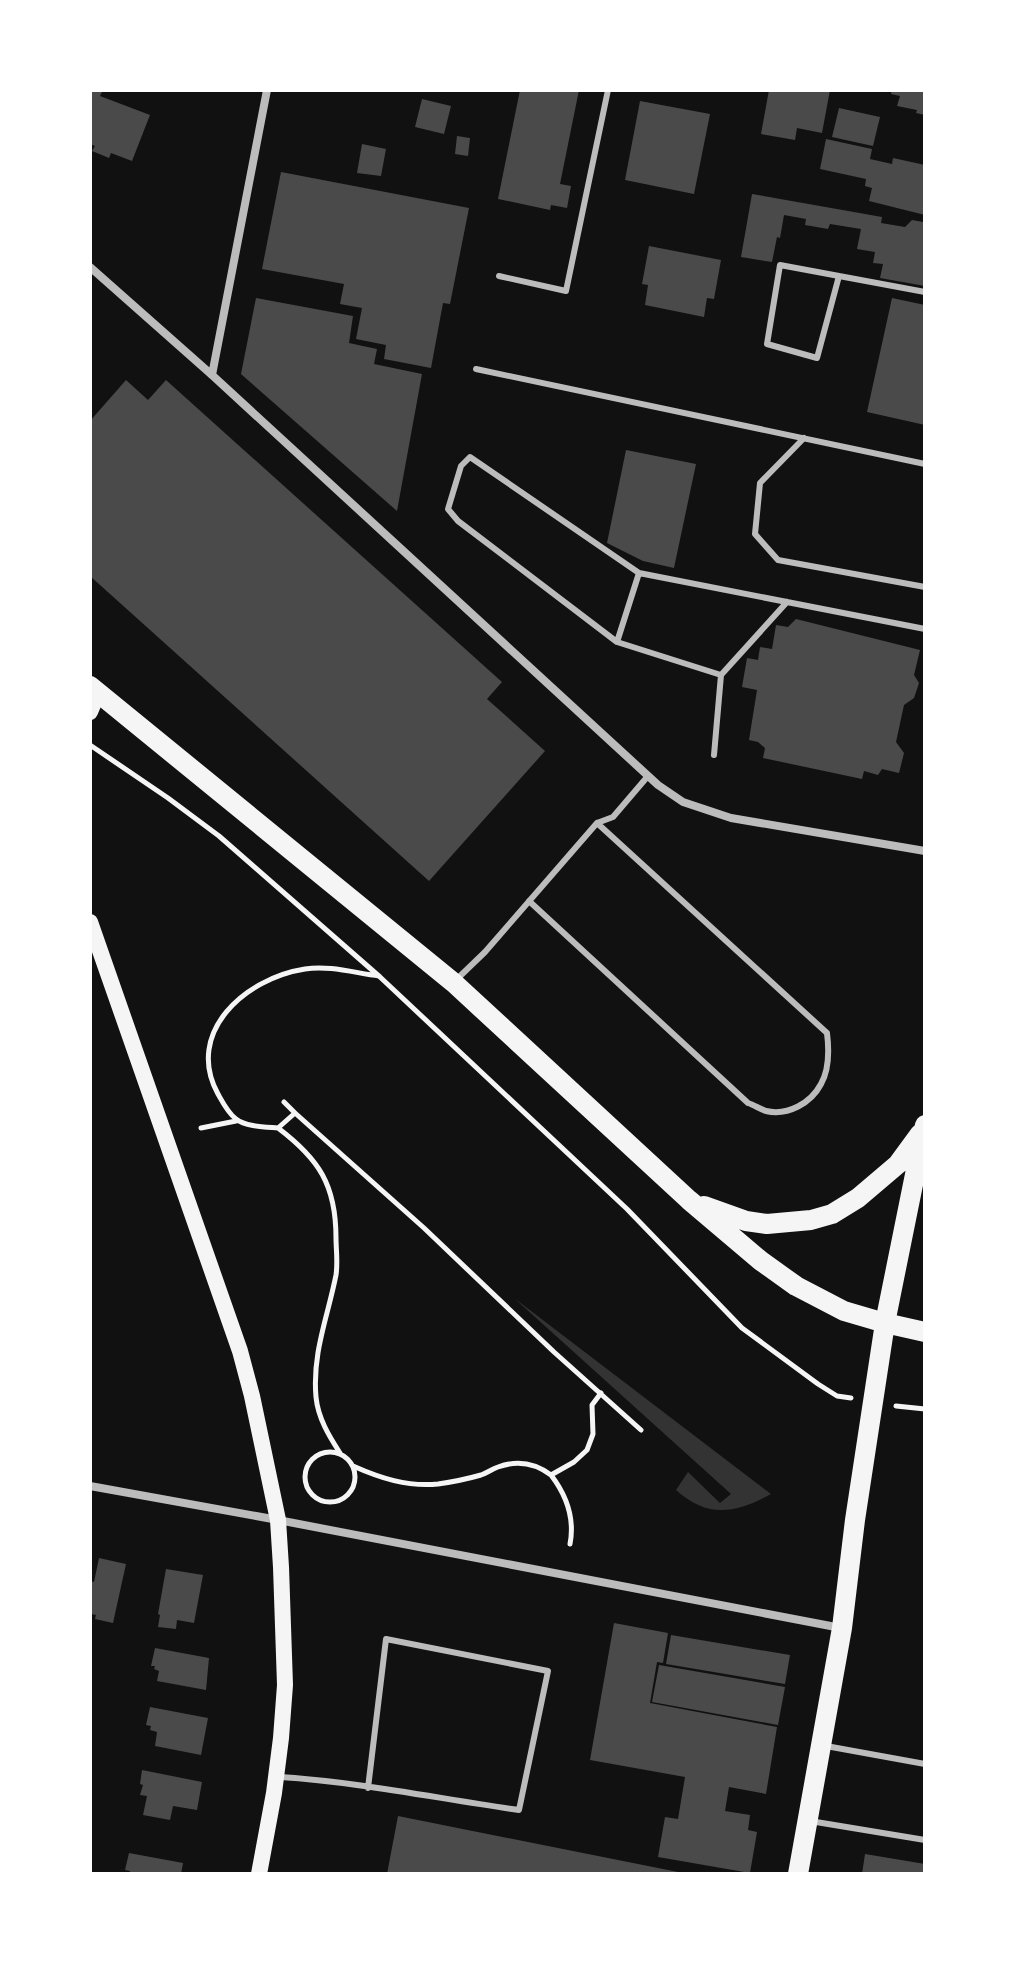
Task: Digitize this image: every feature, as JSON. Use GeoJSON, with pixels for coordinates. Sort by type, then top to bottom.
{"type":"FeatureCollection","features":[{"type":"Feature","properties":{"kind":"main road"},"geometry":{"type":"LineString","coordinates":[[93,697],[454,983],[689,1200],[761,1261],[796,1286],[844,1311],[925,1332]]}},
{"type":"Feature","properties":{"kind":"main road"},"geometry":{"type":"LineString","coordinates":[[90,922],[240,1351],[278,1520],[285,1685],[276,1777],[259,1874]]}},
{"type":"Feature","properties":{"kind":"main road"},"geometry":{"type":"LineString","coordinates":[[689,1200],[746,1221],[767,1224],[811,1220],[832,1214],[858,1198],[898,1164],[925,1129]]}},
{"type":"Feature","properties":{"kind":"main road"},"geometry":{"type":"LineString","coordinates":[[798,1874],[842,1628],[885,1323],[925,1129]]}},
{"type":"Feature","properties":{"kind":"street"},"geometry":{"type":"LineString","coordinates":[[212,375],[267,90]]}},
{"type":"Feature","properties":{"kind":"street"},"geometry":{"type":"LineString","coordinates":[[90,267],[212,375],[648,776],[683,802],[731,818],[925,851]]}},
{"type":"Feature","properties":{"kind":"street"},"geometry":{"type":"LineString","coordinates":[[90,1486],[842,1628]]}},
{"type":"Feature","properties":{"kind":"lane"},"geometry":{"type":"LineString","coordinates":[[499,276],[566,291],[608,90]]}},
{"type":"Feature","properties":{"kind":"lane"},"geometry":{"type":"LineString","coordinates":[[839,276],[817,358],[767,344],[780,265],[925,292]]}},
{"type":"Feature","properties":{"kind":"lane"},"geometry":{"type":"LineString","coordinates":[[476,369],[925,464]]}},
{"type":"Feature","properties":{"kind":"lane"},"geometry":{"type":"LineString","coordinates":[[804,438],[760,483],[755,534],[778,560],[925,587]]}},
{"type":"Feature","properties":{"kind":"lane"},"geometry":{"type":"LineString","coordinates":[[721,675],[617,642],[458,521],[448,509],[461,466],[470,457],[639,573],[925,629]]}},
{"type":"Feature","properties":{"kind":"lane"},"geometry":{"type":"LineString","coordinates":[[617,642],[639,573]]}},
{"type":"Feature","properties":{"kind":"lane"},"geometry":{"type":"LineString","coordinates":[[714,755],[721,675],[787,602]]}},
{"type":"Feature","properties":{"kind":"lane"},"geometry":{"type":"LineString","coordinates":[[454,983],[485,952],[597,823],[613,817],[648,776]]}},
{"type":"Feature","properties":{"kind":"lane"},"geometry":{"type":"LineString","coordinates":[[529,901],[748,1103],[768,1111],[789,1111],[808,1100],[822,1083],[829,1049],[827,1033],[597,823]]}},
{"type":"Feature","properties":{"kind":"lane"},"geometry":{"type":"LineString","coordinates":[[276,1777],[310,1779],[368,1788],[519,1810],[548,1671],[386,1639],[368,1788]]}},
{"type":"Feature","properties":{"kind":"lane"},"geometry":{"type":"LineString","coordinates":[[821,1745],[925,1764]]}},
{"type":"Feature","properties":{"kind":"lane"},"geometry":{"type":"LineString","coordinates":[[808,1820],[925,1840]]}},
{"type":"Feature","properties":{"kind":"path"},"geometry":{"type":"LineString","coordinates":[[90,745],[219,836],[380,977],[627,1209],[742,1328],[837,1396]]}},
{"type":"Feature","properties":{"kind":"path"},"geometry":{"type":"LineString","coordinates":[[237,1121],[224,1106],[211,1081],[209,1062],[211,1043],[226,1010],[255,986],[306,968],[331,968],[380,977]]}},
{"type":"Feature","properties":{"kind":"path"},"geometry":{"type":"LineString","coordinates":[[284,1102],[641,1430]]}},
{"type":"Feature","properties":{"kind":"path"},"geometry":{"type":"LineString","coordinates":[[278,1128],[295,1113]]}},
{"type":"Feature","properties":{"kind":"path"},"geometry":{"type":"LineString","coordinates":[[201,1128],[237,1121],[278,1128],[305,1151],[322,1171],[330,1189],[337,1225],[338,1257],[317,1350],[316,1399],[322,1421],[340,1453],[353,1466],[391,1481],[415,1484],[457,1481],[512,1463],[541,1467],[563,1491],[573,1527],[570,1544]]}},
{"type":"Feature","properties":{"kind":"path"},"geometry":{"type":"LineString","coordinates":[[551,1475],[574,1462],[587,1450],[593,1434],[592,1405],[601,1393]]}},
{"type":"Feature","properties":{"kind":"path"},"geometry":{"type":"LineString","coordinates":[[905,1407],[925,1409]]}},
{"type":"Feature","properties":{"kind":"path"},"geometry":{"type":"LineString","coordinates":[[340,1453],[317,1455],[307,1466],[304,1482],[312,1496],[327,1503],[343,1499],[353,1488],[353,1466]]}},
{"type":"Feature","properties":{"kind":"shaded area"},"geometry":{"type":"Polygon","coordinates":[[[514,1298],[771,1494],[734,1509],[722,1510],[699,1506],[676,1490],[688,1472],[720,1503],[731,1494],[514,1298]]]}},
{"type":"Feature","properties":{"kind":"building"},"geometry":{"type":"Polygon","coordinates":[[[90,90],[102,92],[100,96],[150,115],[132,161],[111,153],[109,158],[92,151],[95,146],[90,144],[90,90]]]}},
{"type":"Feature","properties":{"kind":"building"},"geometry":{"type":"Polygon","coordinates":[[[520,90],[579,90],[560,184],[571,186],[567,208],[551,205],[550,210],[498,199],[520,90]]]}},
{"type":"Feature","properties":{"kind":"building"},"geometry":{"type":"Polygon","coordinates":[[[769,90],[830,90],[822,133],[797,128],[795,140],[761,134],[769,90]]]}},
{"type":"Feature","properties":{"kind":"building"},"geometry":{"type":"Polygon","coordinates":[[[892,90],[925,90],[925,115],[897,106],[900,96],[891,94],[892,90]]]}},
{"type":"Feature","properties":{"kind":"building"},"geometry":{"type":"Polygon","coordinates":[[[422,99],[451,106],[444,134],[415,127],[422,99]]]}},
{"type":"Feature","properties":{"kind":"building"},"geometry":{"type":"Polygon","coordinates":[[[640,101],[710,114],[694,194],[625,180],[640,101]]]}},
{"type":"Feature","properties":{"kind":"building"},"geometry":{"type":"Polygon","coordinates":[[[839,108],[880,117],[873,146],[832,137],[839,108]]]}},
{"type":"Feature","properties":{"kind":"building"},"geometry":{"type":"Polygon","coordinates":[[[457,136],[470,138],[468,156],[455,154],[457,136]]]}},
{"type":"Feature","properties":{"kind":"building"},"geometry":{"type":"Polygon","coordinates":[[[826,139],[872,149],[870,159],[892,164],[893,158],[925,165],[925,215],[869,201],[872,188],[865,186],[866,179],[820,169],[826,139]]]}},
{"type":"Feature","properties":{"kind":"building"},"geometry":{"type":"Polygon","coordinates":[[[362,144],[386,149],[381,176],[357,173],[362,144]]]}},
{"type":"Feature","properties":{"kind":"building"},"geometry":{"type":"Polygon","coordinates":[[[281,172],[469,208],[450,304],[443,303],[431,368],[384,359],[386,345],[356,339],[362,308],[340,304],[344,284],[262,269],[281,172]]]}},
{"type":"Feature","properties":{"kind":"building"},"geometry":{"type":"Polygon","coordinates":[[[752,194],[882,217],[881,223],[905,227],[912,220],[923,222],[925,286],[880,278],[883,264],[873,263],[875,252],[857,249],[861,229],[830,224],[828,229],[805,225],[806,219],[784,215],[772,262],[741,257],[752,194]]]}},
{"type":"Feature","properties":{"kind":"building"},"geometry":{"type":"Polygon","coordinates":[[[649,246],[721,260],[714,299],[707,298],[704,317],[645,305],[648,285],[642,284],[649,246]]]}},
{"type":"Feature","properties":{"kind":"building"},"geometry":{"type":"Polygon","coordinates":[[[256,298],[353,316],[349,343],[377,349],[374,364],[422,374],[397,511],[241,374],[256,298]]]}},
{"type":"Feature","properties":{"kind":"building"},"geometry":{"type":"Polygon","coordinates":[[[892,298],[925,305],[925,425],[867,412],[892,298]]]}},
{"type":"Feature","properties":{"kind":"building"},"geometry":{"type":"Polygon","coordinates":[[[126,380],[148,400],[166,380],[502,682],[487,699],[545,751],[429,881],[90,576],[90,421],[126,380]]]}},
{"type":"Feature","properties":{"kind":"building"},"geometry":{"type":"Polygon","coordinates":[[[626,450],[696,464],[674,568],[643,561],[607,543],[626,450]]]}},
{"type":"Feature","properties":{"kind":"building"},"geometry":{"type":"Polygon","coordinates":[[[796,619],[920,650],[914,675],[919,683],[914,698],[904,705],[896,742],[904,753],[899,773],[882,769],[878,775],[864,771],[862,779],[763,758],[765,748],[749,740],[757,690],[742,687],[747,658],[758,660],[760,647],[772,649],[776,625],[788,627],[796,619]]]}},
{"type":"Feature","properties":{"kind":"building"},"geometry":{"type":"Polygon","coordinates":[[[99,1558],[126,1564],[113,1623],[95,1619],[96,1615],[91,1614],[90,1581],[94,1582],[99,1558]]]}},
{"type":"Feature","properties":{"kind":"building"},"geometry":{"type":"Polygon","coordinates":[[[166,1569],[203,1575],[194,1623],[177,1620],[176,1629],[158,1627],[166,1569]]]}},
{"type":"Feature","properties":{"kind":"building"},"geometry":{"type":"Polygon","coordinates":[[[614,1623],[668,1633],[663,1663],[657,1662],[650,1703],[777,1727],[766,1794],[729,1787],[725,1811],[750,1815],[748,1830],[757,1832],[750,1873],[658,1857],[665,1817],[678,1819],[685,1777],[590,1760],[614,1623]]]}},
{"type":"Feature","properties":{"kind":"building"},"geometry":{"type":"Polygon","coordinates":[[[671,1635],[790,1655],[785,1684],[666,1664],[671,1635]]]}},
{"type":"Feature","properties":{"kind":"building"},"geometry":{"type":"Polygon","coordinates":[[[155,1648],[209,1658],[206,1690],[157,1681],[159,1671],[151,1666],[155,1648]]]}},
{"type":"Feature","properties":{"kind":"building"},"geometry":{"type":"Polygon","coordinates":[[[659,1665],[785,1687],[778,1725],[652,1702],[659,1665]]]}},
{"type":"Feature","properties":{"kind":"building"},"geometry":{"type":"Polygon","coordinates":[[[150,1707],[208,1718],[201,1755],[155,1746],[157,1732],[146,1725],[150,1707]]]}},
{"type":"Feature","properties":{"kind":"building"},"geometry":{"type":"Polygon","coordinates":[[[142,1770],[202,1782],[197,1810],[173,1806],[170,1820],[143,1815],[147,1796],[140,1795],[142,1770]]]}},
{"type":"Feature","properties":{"kind":"building"},"geometry":{"type":"Polygon","coordinates":[[[398,1816],[683,1873],[683,1874],[387,1874],[398,1816]]]}},
{"type":"Feature","properties":{"kind":"building"},"geometry":{"type":"Polygon","coordinates":[[[129,1853],[183,1863],[181,1874],[129,1874],[130,1871],[125,1870],[129,1853]]]}},
{"type":"Feature","properties":{"kind":"building"},"geometry":{"type":"Polygon","coordinates":[[[865,1854],[925,1864],[925,1874],[862,1874],[865,1854]]]}}]}
